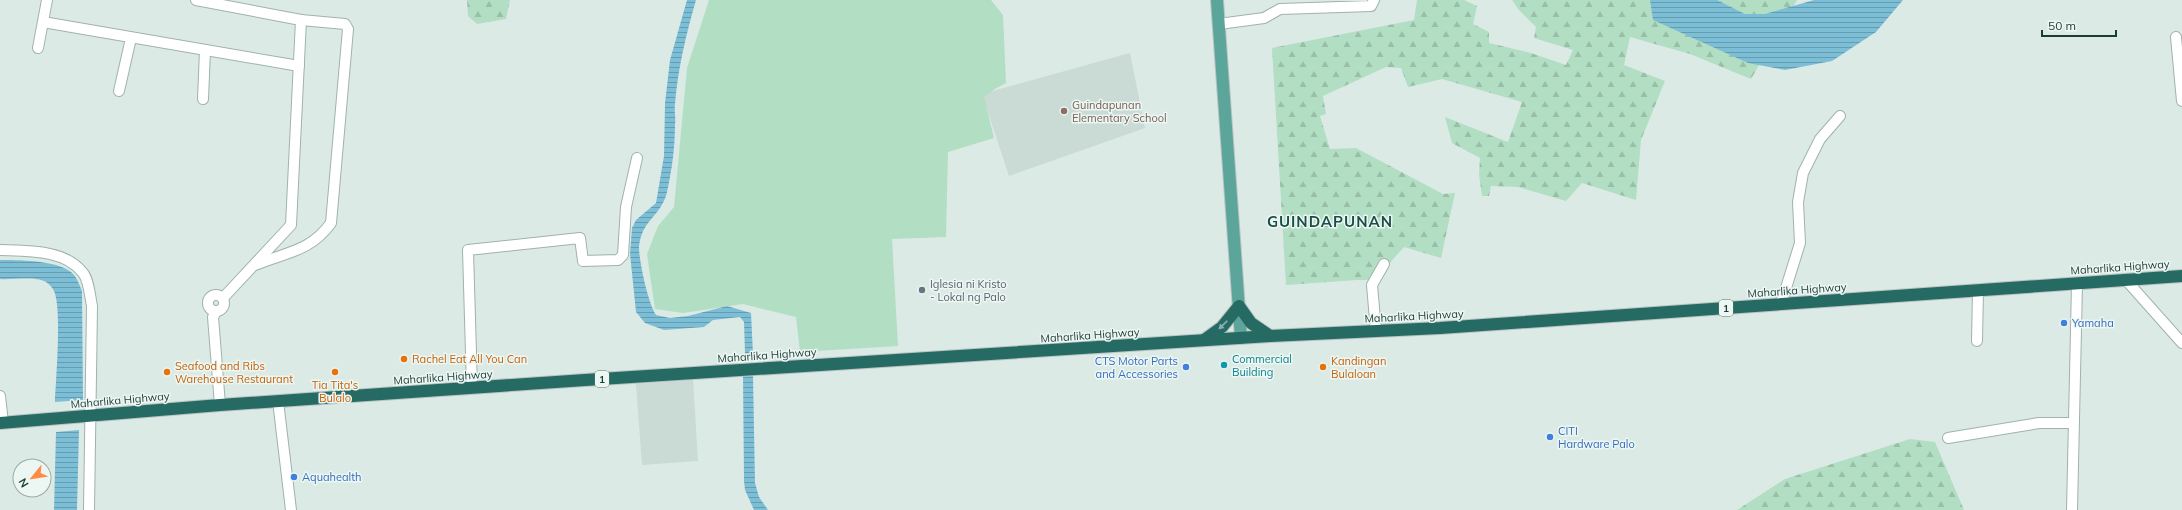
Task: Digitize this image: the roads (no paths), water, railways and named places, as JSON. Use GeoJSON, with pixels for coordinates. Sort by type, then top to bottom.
{"type":"FeatureCollection","features":[{"type":"Feature","properties":{"kind":"highway","name":"Maharlika Highway"},"geometry":{"type":"LineString","coordinates":[[1,423],[278,401],[1204,340],[1376,331],[2182,276]]}},
{"type":"Feature","properties":{"kind":"highway"},"geometry":{"type":"LineString","coordinates":[[1204,340],[1222,327],[1239,306],[1251,323],[1270,336]]}},
{"type":"Feature","properties":{"kind":"main road"},"geometry":{"type":"LineString","coordinates":[[1217,0],[1241,338]]}},
{"type":"Feature","properties":{"kind":"street"},"geometry":{"type":"LineString","coordinates":[[38,48],[47,0]]}},
{"type":"Feature","properties":{"kind":"street"},"geometry":{"type":"LineString","coordinates":[[196,0],[301,20],[338,22],[345,24],[348,30],[331,223],[322,235],[310,245],[252,267]]}},
{"type":"Feature","properties":{"kind":"street"},"geometry":{"type":"LineString","coordinates":[[1219,24],[1264,18],[1279,4],[1371,6],[1374,0]]}},
{"type":"Feature","properties":{"kind":"street"},"geometry":{"type":"LineString","coordinates":[[223,298],[291,224],[301,20]]}},
{"type":"Feature","properties":{"kind":"street"},"geometry":{"type":"LineString","coordinates":[[43,22],[299,66]]}},
{"type":"Feature","properties":{"kind":"street"},"geometry":{"type":"LineString","coordinates":[[2176,37],[2182,101]]}},
{"type":"Feature","properties":{"kind":"street"},"geometry":{"type":"LineString","coordinates":[[119,91],[131,38]]}},
{"type":"Feature","properties":{"kind":"street"},"geometry":{"type":"LineString","coordinates":[[202,99],[206,50]]}},
{"type":"Feature","properties":{"kind":"street"},"geometry":{"type":"LineString","coordinates":[[1781,304],[1800,243],[1798,202],[1803,174],[1820,139],[1840,116]]}},
{"type":"Feature","properties":{"kind":"street"},"geometry":{"type":"LineString","coordinates":[[472,388],[468,250],[580,238],[583,261],[618,260],[623,255],[626,207],[637,158]]}},
{"type":"Feature","properties":{"kind":"street"},"geometry":{"type":"LineString","coordinates":[[0,250],[46,252],[65,259],[84,273],[92,306],[92,415],[89,510]]}},
{"type":"Feature","properties":{"kind":"street"},"geometry":{"type":"LineString","coordinates":[[1376,331],[1372,285],[1384,264]]}},
{"type":"Feature","properties":{"kind":"street"},"geometry":{"type":"LineString","coordinates":[[2126,280],[2182,343]]}},
{"type":"Feature","properties":{"kind":"street"},"geometry":{"type":"LineString","coordinates":[[2072,510],[2077,284]]}},
{"type":"Feature","properties":{"kind":"street"},"geometry":{"type":"LineString","coordinates":[[1977,341],[1978,290]]}},
{"type":"Feature","properties":{"kind":"street"},"geometry":{"type":"LineString","coordinates":[[216,312],[209,308],[208,300],[215,295],[223,298]]}},
{"type":"Feature","properties":{"kind":"street"},"geometry":{"type":"LineString","coordinates":[[220,405],[213,317],[216,312],[223,308],[225,303],[223,298]]}},
{"type":"Feature","properties":{"kind":"street"},"geometry":{"type":"LineString","coordinates":[[0,396],[1,423]]}},
{"type":"Feature","properties":{"kind":"street"},"geometry":{"type":"LineString","coordinates":[[278,401],[291,510]]}},
{"type":"Feature","properties":{"kind":"street"},"geometry":{"type":"LineString","coordinates":[[1948,438],[2039,423],[2074,423]]}},
{"type":"Feature","properties":{"kind":"water"},"geometry":{"type":"Polygon","coordinates":[[[687,0],[696,0],[678,77],[675,107],[674,150],[670,175],[664,200],[643,231],[639,247],[642,272],[647,292],[656,315],[670,318],[688,316],[727,306],[751,313],[753,354],[745,354],[744,322],[740,317],[713,320],[704,327],[664,330],[645,323],[636,312],[630,254],[632,228],[636,220],[656,203],[664,156],[665,103],[670,60],[687,0]]]}},
{"type":"Feature","properties":{"kind":"water"},"geometry":{"type":"Polygon","coordinates":[[[1650,0],[1717,0],[1745,14],[1765,14],[1814,0],[1903,0],[1876,32],[1832,61],[1785,70],[1748,63],[1653,20],[1650,0]]]}},
{"type":"Feature","properties":{"kind":"water"},"geometry":{"type":"Polygon","coordinates":[[[0,260],[17,260],[56,265],[71,272],[76,278],[82,291],[83,400],[55,402],[58,312],[54,291],[47,283],[41,280],[0,279],[0,260]]]}},
{"type":"Feature","properties":{"kind":"water"},"geometry":{"type":"Polygon","coordinates":[[[743,375],[753,375],[755,483],[759,497],[768,510],[754,510],[745,490],[743,375]]]}},
{"type":"Feature","properties":{"kind":"water"},"geometry":{"type":"Polygon","coordinates":[[[79,430],[77,510],[54,510],[56,432],[79,430]]]}},
{"type":"Feature","properties":{"kind":"place","name":"Guindapunan Elementary School"},"geometry":{"type":"Point","coordinates":[1064,111]}},
{"type":"Feature","properties":{"kind":"place","name":"Iglesia ni Kristo - Lokal ng Palo"},"geometry":{"type":"Point","coordinates":[922,290]}},
{"type":"Feature","properties":{"kind":"place","name":"Yamaha"},"geometry":{"type":"Point","coordinates":[2064,323]}},
{"type":"Feature","properties":{"kind":"place","name":"Rachel Eat All You Can"},"geometry":{"type":"Point","coordinates":[404,359]}},
{"type":"Feature","properties":{"kind":"place","name":"Commercial Building"},"geometry":{"type":"Point","coordinates":[1224,365]}},
{"type":"Feature","properties":{"kind":"place","name":"CTS Motor Parts and Accessories"},"geometry":{"type":"Point","coordinates":[1186,367]}},
{"type":"Feature","properties":{"kind":"place","name":"Kandingan Bulaloan"},"geometry":{"type":"Point","coordinates":[1323,367]}},
{"type":"Feature","properties":{"kind":"place","name":"Seafood and Ribs Warehouse Restaurant"},"geometry":{"type":"Point","coordinates":[167,372]}},
{"type":"Feature","properties":{"kind":"place","name":"Tia Tita's Bulalo"},"geometry":{"type":"Point","coordinates":[335,372]}},
{"type":"Feature","properties":{"kind":"place","name":"CITI Hardware Palo"},"geometry":{"type":"Point","coordinates":[1550,437]}},
{"type":"Feature","properties":{"kind":"place","name":"Aquahealth"},"geometry":{"type":"Point","coordinates":[294,477]}},
{"type":"Feature","properties":{"kind":"district","name":"GUINDAPUNAN"},"geometry":{"type":"Point","coordinates":[1330,221]}}]}
